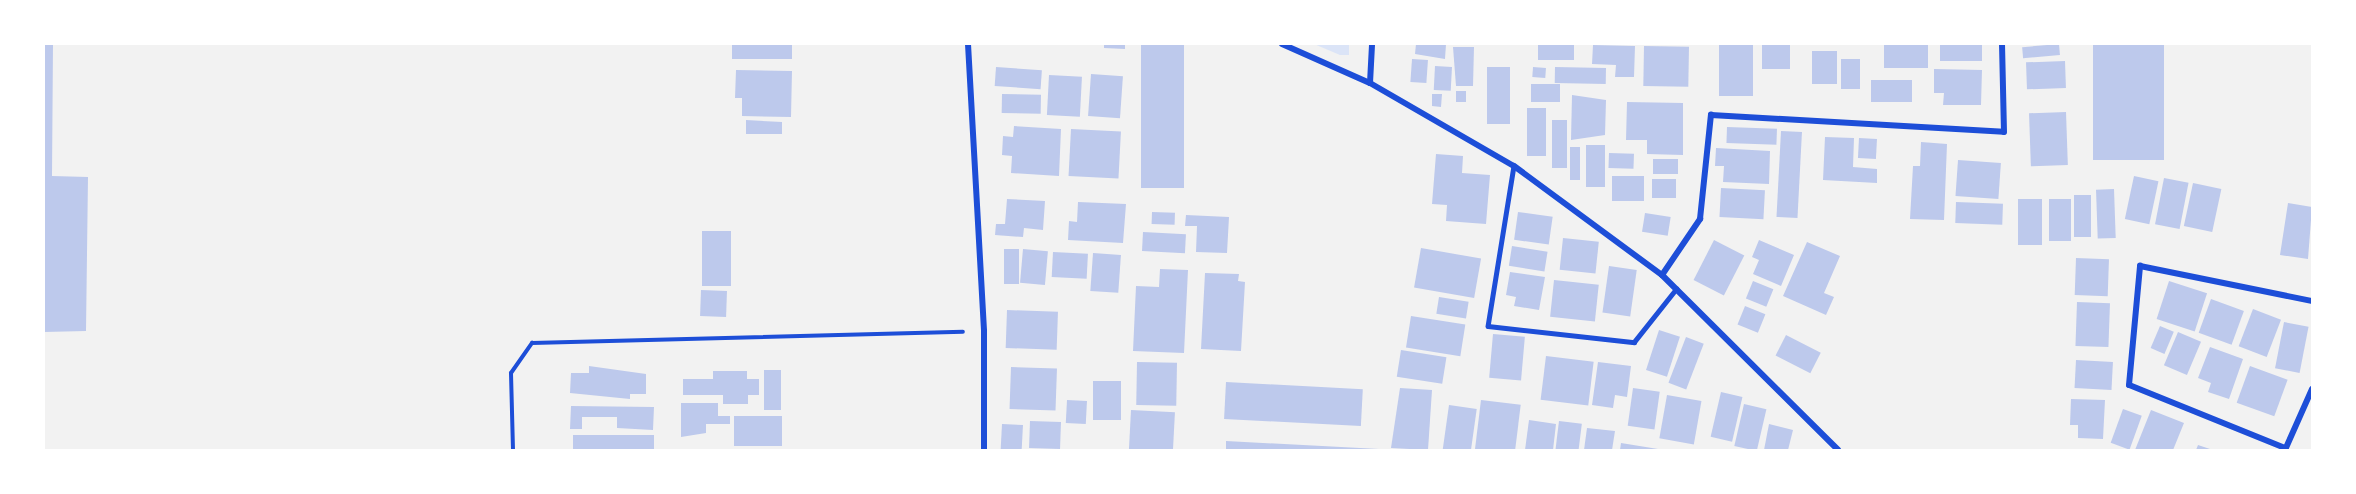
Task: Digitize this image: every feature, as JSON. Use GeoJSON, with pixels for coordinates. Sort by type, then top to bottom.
{"type":"FeatureCollection","features":[{"type":"Feature","properties":{"kind":"street"},"geometry":{"type":"LineString","coordinates":[[968,44],[984,331],[984,450]]}},
{"type":"Feature","properties":{"kind":"street"},"geometry":{"type":"LineString","coordinates":[[1282,44],[1370,83],[1514,166],[1662,275],[1827,447],[1838,450]]}},
{"type":"Feature","properties":{"kind":"street"},"geometry":{"type":"LineString","coordinates":[[1370,83],[1372,44]]}},
{"type":"Feature","properties":{"kind":"street"},"geometry":{"type":"LineString","coordinates":[[1662,275],[1701,219],[1711,115],[2004,132],[2002,44]]}},
{"type":"Feature","properties":{"kind":"street"},"geometry":{"type":"LineString","coordinates":[[2313,301],[2140,266],[2129,385],[2285,449],[2313,389]]}},
{"type":"Feature","properties":{"kind":"lane"},"geometry":{"type":"LineString","coordinates":[[1514,166],[1488,326],[1635,342],[1676,290]]}},
{"type":"Feature","properties":{"kind":"path"},"geometry":{"type":"LineString","coordinates":[[513,450],[511,373],[532,343],[984,331]]}},
{"type":"Feature","properties":{"kind":"shaded area"},"geometry":{"type":"Polygon","coordinates":[[[1314,44],[1349,44],[1349,55],[1340,55],[1314,44]]]}},
{"type":"Feature","properties":{"kind":"building"},"geometry":{"type":"Polygon","coordinates":[[[44,44],[53,44],[52,176],[88,177],[86,331],[44,332],[44,44]]]}},
{"type":"Feature","properties":{"kind":"building"},"geometry":{"type":"Polygon","coordinates":[[[732,44],[792,44],[792,59],[732,59],[732,44]]]}},
{"type":"Feature","properties":{"kind":"building"},"geometry":{"type":"Polygon","coordinates":[[[1104,44],[1125,44],[1125,49],[1104,48],[1104,44]]]}},
{"type":"Feature","properties":{"kind":"building"},"geometry":{"type":"Polygon","coordinates":[[[1141,44],[1184,44],[1184,188],[1141,188],[1141,44]]]}},
{"type":"Feature","properties":{"kind":"building"},"geometry":{"type":"Polygon","coordinates":[[[1416,44],[1446,44],[1445,59],[1415,54],[1416,44]]]}},
{"type":"Feature","properties":{"kind":"building"},"geometry":{"type":"Polygon","coordinates":[[[1538,44],[1574,44],[1574,60],[1538,60],[1538,44]]]}},
{"type":"Feature","properties":{"kind":"building"},"geometry":{"type":"Polygon","coordinates":[[[1719,44],[1753,44],[1753,96],[1719,96],[1719,44]]]}},
{"type":"Feature","properties":{"kind":"building"},"geometry":{"type":"Polygon","coordinates":[[[1762,44],[1790,44],[1790,69],[1762,69],[1762,44]]]}},
{"type":"Feature","properties":{"kind":"building"},"geometry":{"type":"Polygon","coordinates":[[[1884,44],[1928,44],[1928,68],[1884,68],[1884,44]]]}},
{"type":"Feature","properties":{"kind":"building"},"geometry":{"type":"Polygon","coordinates":[[[1940,44],[1982,44],[1982,61],[1940,61],[1940,44]]]}},
{"type":"Feature","properties":{"kind":"building"},"geometry":{"type":"Polygon","coordinates":[[[2059,44],[2060,55],[2023,58],[2022,47],[2059,44]]]}},
{"type":"Feature","properties":{"kind":"building"},"geometry":{"type":"Polygon","coordinates":[[[2093,44],[2164,44],[2164,160],[2093,160],[2093,44]]]}},
{"type":"Feature","properties":{"kind":"building"},"geometry":{"type":"Polygon","coordinates":[[[1593,45],[1635,46],[1634,77],[1615,77],[1616,65],[1592,64],[1593,45]]]}},
{"type":"Feature","properties":{"kind":"building"},"geometry":{"type":"Polygon","coordinates":[[[1644,46],[1689,47],[1688,87],[1643,86],[1644,46]]]}},
{"type":"Feature","properties":{"kind":"building"},"geometry":{"type":"Polygon","coordinates":[[[1453,47],[1474,47],[1473,86],[1456,86],[1453,47]]]}},
{"type":"Feature","properties":{"kind":"building"},"geometry":{"type":"Polygon","coordinates":[[[1812,51],[1837,51],[1837,84],[1812,84],[1812,51]]]}},
{"type":"Feature","properties":{"kind":"building"},"geometry":{"type":"Polygon","coordinates":[[[1412,59],[1428,60],[1426,83],[1410,82],[1412,59]]]}},
{"type":"Feature","properties":{"kind":"building"},"geometry":{"type":"Polygon","coordinates":[[[1841,59],[1860,59],[1860,89],[1841,89],[1841,59]]]}},
{"type":"Feature","properties":{"kind":"building"},"geometry":{"type":"Polygon","coordinates":[[[2065,61],[2066,88],[2027,89],[2026,62],[2065,61]]]}},
{"type":"Feature","properties":{"kind":"building"},"geometry":{"type":"Polygon","coordinates":[[[1435,66],[1452,67],[1451,91],[1434,90],[1435,66]]]}},
{"type":"Feature","properties":{"kind":"building"},"geometry":{"type":"Polygon","coordinates":[[[996,67],[1042,70],[1041,89],[995,86],[996,67]]]}},
{"type":"Feature","properties":{"kind":"building"},"geometry":{"type":"Polygon","coordinates":[[[1487,67],[1510,67],[1510,124],[1487,124],[1487,67]]]}},
{"type":"Feature","properties":{"kind":"building"},"geometry":{"type":"Polygon","coordinates":[[[1533,67],[1546,68],[1545,78],[1532,77],[1533,67]]]}},
{"type":"Feature","properties":{"kind":"building"},"geometry":{"type":"Polygon","coordinates":[[[1555,67],[1606,68],[1606,84],[1555,83],[1555,67]]]}},
{"type":"Feature","properties":{"kind":"building"},"geometry":{"type":"Polygon","coordinates":[[[1934,69],[1982,70],[1981,105],[1943,105],[1944,93],[1934,93],[1934,69]]]}},
{"type":"Feature","properties":{"kind":"building"},"geometry":{"type":"Polygon","coordinates":[[[736,70],[792,71],[791,117],[742,116],[742,98],[735,98],[736,70]]]}},
{"type":"Feature","properties":{"kind":"building"},"geometry":{"type":"Polygon","coordinates":[[[1091,74],[1123,76],[1120,118],[1088,116],[1091,74]]]}},
{"type":"Feature","properties":{"kind":"building"},"geometry":{"type":"Polygon","coordinates":[[[1049,75],[1082,77],[1080,117],[1047,115],[1049,75]]]}},
{"type":"Feature","properties":{"kind":"building"},"geometry":{"type":"Polygon","coordinates":[[[1871,80],[1912,80],[1912,102],[1871,102],[1871,80]]]}},
{"type":"Feature","properties":{"kind":"building"},"geometry":{"type":"Polygon","coordinates":[[[1531,84],[1560,84],[1560,102],[1531,102],[1531,84]]]}},
{"type":"Feature","properties":{"kind":"building"},"geometry":{"type":"Polygon","coordinates":[[[1456,91],[1466,91],[1466,102],[1456,102],[1456,91]]]}},
{"type":"Feature","properties":{"kind":"building"},"geometry":{"type":"Polygon","coordinates":[[[1002,94],[1041,95],[1041,114],[1002,113],[1002,94]]]}},
{"type":"Feature","properties":{"kind":"building"},"geometry":{"type":"Polygon","coordinates":[[[1432,94],[1442,94],[1441,107],[1432,106],[1432,94]]]}},
{"type":"Feature","properties":{"kind":"building"},"geometry":{"type":"Polygon","coordinates":[[[1572,95],[1606,100],[1605,135],[1571,140],[1572,95]]]}},
{"type":"Feature","properties":{"kind":"building"},"geometry":{"type":"Polygon","coordinates":[[[1627,102],[1683,103],[1683,155],[1647,154],[1647,140],[1626,140],[1627,102]]]}},
{"type":"Feature","properties":{"kind":"building"},"geometry":{"type":"Polygon","coordinates":[[[1527,108],[1546,108],[1546,156],[1527,156],[1527,108]]]}},
{"type":"Feature","properties":{"kind":"building"},"geometry":{"type":"Polygon","coordinates":[[[2066,112],[2068,165],[2031,166],[2029,113],[2066,112]]]}},
{"type":"Feature","properties":{"kind":"building"},"geometry":{"type":"Polygon","coordinates":[[[746,120],[782,122],[782,134],[746,134],[746,120]]]}},
{"type":"Feature","properties":{"kind":"building"},"geometry":{"type":"Polygon","coordinates":[[[1552,120],[1567,120],[1567,168],[1552,168],[1552,120]]]}},
{"type":"Feature","properties":{"kind":"building"},"geometry":{"type":"Polygon","coordinates":[[[1014,126],[1061,129],[1059,176],[1011,173],[1012,156],[1002,155],[1003,136],[1013,137],[1014,126]]]}},
{"type":"Feature","properties":{"kind":"building"},"geometry":{"type":"Polygon","coordinates":[[[1727,127],[1777,129],[1776,145],[1726,143],[1727,127]]]}},
{"type":"Feature","properties":{"kind":"building"},"geometry":{"type":"Polygon","coordinates":[[[1071,129],[1121,132],[1118,179],[1069,176],[1071,129]]]}},
{"type":"Feature","properties":{"kind":"building"},"geometry":{"type":"Polygon","coordinates":[[[1781,131],[1802,132],[1797,218],[1776,217],[1781,131]]]}},
{"type":"Feature","properties":{"kind":"building"},"geometry":{"type":"Polygon","coordinates":[[[1825,137],[1854,138],[1853,167],[1877,169],[1877,183],[1823,180],[1825,137]]]}},
{"type":"Feature","properties":{"kind":"building"},"geometry":{"type":"Polygon","coordinates":[[[1859,138],[1877,139],[1876,159],[1858,158],[1859,138]]]}},
{"type":"Feature","properties":{"kind":"building"},"geometry":{"type":"Polygon","coordinates":[[[1921,142],[1947,144],[1944,220],[1910,219],[1913,166],[1920,166],[1921,142]]]}},
{"type":"Feature","properties":{"kind":"building"},"geometry":{"type":"Polygon","coordinates":[[[1586,145],[1605,145],[1605,187],[1586,187],[1586,145]]]}},
{"type":"Feature","properties":{"kind":"building"},"geometry":{"type":"Polygon","coordinates":[[[1570,147],[1580,147],[1580,180],[1570,180],[1570,147]]]}},
{"type":"Feature","properties":{"kind":"building"},"geometry":{"type":"Polygon","coordinates":[[[1716,148],[1770,151],[1769,184],[1723,182],[1724,166],[1715,166],[1716,148]]]}},
{"type":"Feature","properties":{"kind":"building"},"geometry":{"type":"Polygon","coordinates":[[[1609,153],[1634,154],[1633,169],[1608,168],[1609,153]]]}},
{"type":"Feature","properties":{"kind":"building"},"geometry":{"type":"Polygon","coordinates":[[[1436,154],[1463,156],[1462,173],[1490,175],[1486,224],[1446,221],[1447,205],[1432,204],[1436,154]]]}},
{"type":"Feature","properties":{"kind":"building"},"geometry":{"type":"Polygon","coordinates":[[[1653,159],[1678,159],[1678,174],[1653,174],[1653,159]]]}},
{"type":"Feature","properties":{"kind":"building"},"geometry":{"type":"Polygon","coordinates":[[[1958,160],[2001,163],[1998,199],[1955,196],[1958,160]]]}},
{"type":"Feature","properties":{"kind":"building"},"geometry":{"type":"Polygon","coordinates":[[[1612,176],[1644,176],[1644,201],[1612,201],[1612,176]]]}},
{"type":"Feature","properties":{"kind":"building"},"geometry":{"type":"Polygon","coordinates":[[[2134,176],[2158,181],[2149,224],[2125,219],[2134,176]]]}},
{"type":"Feature","properties":{"kind":"building"},"geometry":{"type":"Polygon","coordinates":[[[2164,178],[2189,183],[2180,229],[2155,224],[2164,178]]]}},
{"type":"Feature","properties":{"kind":"building"},"geometry":{"type":"Polygon","coordinates":[[[1652,179],[1676,179],[1676,198],[1652,198],[1652,179]]]}},
{"type":"Feature","properties":{"kind":"building"},"geometry":{"type":"Polygon","coordinates":[[[2193,183],[2221,189],[2212,232],[2184,226],[2193,183]]]}},
{"type":"Feature","properties":{"kind":"building"},"geometry":{"type":"Polygon","coordinates":[[[1721,188],[1765,190],[1763,219],[1719,217],[1721,188]]]}},
{"type":"Feature","properties":{"kind":"building"},"geometry":{"type":"Polygon","coordinates":[[[2114,189],[2116,238],[2098,239],[2096,190],[2114,189]]]}},
{"type":"Feature","properties":{"kind":"building"},"geometry":{"type":"Polygon","coordinates":[[[2074,195],[2091,195],[2091,237],[2074,237],[2074,195]]]}},
{"type":"Feature","properties":{"kind":"building"},"geometry":{"type":"Polygon","coordinates":[[[1007,199],[1045,201],[1043,230],[1024,228],[1023,237],[995,235],[996,224],[1005,224],[1007,199]]]}},
{"type":"Feature","properties":{"kind":"building"},"geometry":{"type":"Polygon","coordinates":[[[2018,199],[2042,199],[2042,245],[2018,245],[2018,199]]]}},
{"type":"Feature","properties":{"kind":"building"},"geometry":{"type":"Polygon","coordinates":[[[2049,199],[2071,199],[2071,241],[2049,241],[2049,199]]]}},
{"type":"Feature","properties":{"kind":"building"},"geometry":{"type":"Polygon","coordinates":[[[1078,202],[1126,204],[1123,243],[1068,240],[1069,221],[1077,222],[1078,202]]]}},
{"type":"Feature","properties":{"kind":"building"},"geometry":{"type":"Polygon","coordinates":[[[1956,202],[2003,204],[2002,225],[1955,223],[1956,202]]]}},
{"type":"Feature","properties":{"kind":"building"},"geometry":{"type":"Polygon","coordinates":[[[2288,203],[2312,207],[2308,259],[2280,255],[2288,203]]]}},
{"type":"Feature","properties":{"kind":"building"},"geometry":{"type":"Polygon","coordinates":[[[1152,212],[1175,213],[1175,225],[1152,224],[1152,212]]]}},
{"type":"Feature","properties":{"kind":"building"},"geometry":{"type":"Polygon","coordinates":[[[1518,212],[1553,217],[1549,245],[1514,240],[1518,212]]]}},
{"type":"Feature","properties":{"kind":"building"},"geometry":{"type":"Polygon","coordinates":[[[1645,213],[1671,217],[1668,236],[1642,232],[1645,213]]]}},
{"type":"Feature","properties":{"kind":"building"},"geometry":{"type":"Polygon","coordinates":[[[1186,215],[1229,217],[1227,253],[1196,252],[1197,226],[1185,226],[1186,215]]]}},
{"type":"Feature","properties":{"kind":"building"},"geometry":{"type":"Polygon","coordinates":[[[702,231],[731,231],[731,286],[702,286],[702,231]]]}},
{"type":"Feature","properties":{"kind":"building"},"geometry":{"type":"Polygon","coordinates":[[[1143,232],[1186,234],[1185,253],[1142,251],[1143,232]]]}},
{"type":"Feature","properties":{"kind":"building"},"geometry":{"type":"Polygon","coordinates":[[[1563,238],[1599,242],[1595,274],[1560,270],[1563,238]]]}},
{"type":"Feature","properties":{"kind":"building"},"geometry":{"type":"Polygon","coordinates":[[[1714,240],[1744,255],[1724,296],[1694,280],[1714,240]]]}},
{"type":"Feature","properties":{"kind":"building"},"geometry":{"type":"Polygon","coordinates":[[[1759,240],[1794,255],[1781,286],[1753,274],[1759,260],[1752,257],[1759,240]]]}},
{"type":"Feature","properties":{"kind":"building"},"geometry":{"type":"Polygon","coordinates":[[[1807,242],[1840,256],[1824,293],[1834,297],[1826,315],[1783,296],[1807,242]]]}},
{"type":"Feature","properties":{"kind":"building"},"geometry":{"type":"Polygon","coordinates":[[[1512,246],[1548,252],[1544,271],[1509,266],[1512,246]]]}},
{"type":"Feature","properties":{"kind":"building"},"geometry":{"type":"Polygon","coordinates":[[[1421,248],[1481,259],[1474,298],[1414,287],[1421,248]]]}},
{"type":"Feature","properties":{"kind":"building"},"geometry":{"type":"Polygon","coordinates":[[[1004,249],[1019,249],[1019,284],[1004,284],[1004,249]]]}},
{"type":"Feature","properties":{"kind":"building"},"geometry":{"type":"Polygon","coordinates":[[[1023,249],[1048,251],[1045,285],[1020,283],[1023,249]]]}},
{"type":"Feature","properties":{"kind":"building"},"geometry":{"type":"Polygon","coordinates":[[[1053,252],[1088,254],[1087,279],[1052,277],[1053,252]]]}},
{"type":"Feature","properties":{"kind":"building"},"geometry":{"type":"Polygon","coordinates":[[[1093,253],[1121,255],[1118,293],[1090,291],[1093,253]]]}},
{"type":"Feature","properties":{"kind":"building"},"geometry":{"type":"Polygon","coordinates":[[[2076,258],[2109,259],[2108,296],[2075,295],[2076,258]]]}},
{"type":"Feature","properties":{"kind":"building"},"geometry":{"type":"Polygon","coordinates":[[[1609,266],[1637,270],[1630,316],[1602,313],[1609,266]]]}},
{"type":"Feature","properties":{"kind":"building"},"geometry":{"type":"Polygon","coordinates":[[[1160,269],[1188,270],[1184,353],[1133,351],[1136,286],[1159,287],[1160,269]]]}},
{"type":"Feature","properties":{"kind":"building"},"geometry":{"type":"Polygon","coordinates":[[[1510,272],[1545,277],[1539,310],[1514,306],[1516,297],[1506,295],[1510,272]]]}},
{"type":"Feature","properties":{"kind":"building"},"geometry":{"type":"Polygon","coordinates":[[[1205,273],[1239,274],[1238,281],[1245,282],[1241,351],[1201,349],[1205,273]]]}},
{"type":"Feature","properties":{"kind":"building"},"geometry":{"type":"Polygon","coordinates":[[[1554,280],[1599,285],[1595,322],[1550,317],[1554,280]]]}},
{"type":"Feature","properties":{"kind":"building"},"geometry":{"type":"Polygon","coordinates":[[[1753,281],[1773,289],[1766,307],[1746,299],[1753,281]]]}},
{"type":"Feature","properties":{"kind":"building"},"geometry":{"type":"Polygon","coordinates":[[[2169,281],[2207,293],[2195,331],[2157,319],[2169,281]]]}},
{"type":"Feature","properties":{"kind":"building"},"geometry":{"type":"Polygon","coordinates":[[[701,290],[727,291],[726,317],[700,316],[701,290]]]}},
{"type":"Feature","properties":{"kind":"building"},"geometry":{"type":"Polygon","coordinates":[[[1439,297],[1469,302],[1466,318],[1436,314],[1439,297]]]}},
{"type":"Feature","properties":{"kind":"building"},"geometry":{"type":"Polygon","coordinates":[[[2211,299],[2244,311],[2232,345],[2199,333],[2211,299]]]}},
{"type":"Feature","properties":{"kind":"building"},"geometry":{"type":"Polygon","coordinates":[[[2077,302],[2110,303],[2108,347],[2075,346],[2077,302]]]}},
{"type":"Feature","properties":{"kind":"building"},"geometry":{"type":"Polygon","coordinates":[[[1745,306],[1765,314],[1758,333],[1738,325],[1745,306]]]}},
{"type":"Feature","properties":{"kind":"building"},"geometry":{"type":"Polygon","coordinates":[[[2253,309],[2281,320],[2267,357],[2239,346],[2253,309]]]}},
{"type":"Feature","properties":{"kind":"building"},"geometry":{"type":"Polygon","coordinates":[[[1007,310],[1058,312],[1057,350],[1006,348],[1007,310]]]}},
{"type":"Feature","properties":{"kind":"building"},"geometry":{"type":"Polygon","coordinates":[[[1411,316],[1465,325],[1460,356],[1406,348],[1411,316]]]}},
{"type":"Feature","properties":{"kind":"building"},"geometry":{"type":"Polygon","coordinates":[[[2284,322],[2309,327],[2300,373],[2275,368],[2284,322]]]}},
{"type":"Feature","properties":{"kind":"building"},"geometry":{"type":"Polygon","coordinates":[[[2160,326],[2174,332],[2164,354],[2151,348],[2160,326]]]}},
{"type":"Feature","properties":{"kind":"building"},"geometry":{"type":"Polygon","coordinates":[[[1659,330],[1680,337],[1667,377],[1646,370],[1659,330]]]}},
{"type":"Feature","properties":{"kind":"building"},"geometry":{"type":"Polygon","coordinates":[[[2178,332],[2201,342],[2187,375],[2164,365],[2178,332]]]}},
{"type":"Feature","properties":{"kind":"building"},"geometry":{"type":"Polygon","coordinates":[[[1493,334],[1525,337],[1521,381],[1489,378],[1493,334]]]}},
{"type":"Feature","properties":{"kind":"building"},"geometry":{"type":"Polygon","coordinates":[[[1786,335],[1821,353],[1810,373],[1776,355],[1786,335]]]}},
{"type":"Feature","properties":{"kind":"building"},"geometry":{"type":"Polygon","coordinates":[[[1686,337],[1704,344],[1686,390],[1668,383],[1686,337]]]}},
{"type":"Feature","properties":{"kind":"building"},"geometry":{"type":"Polygon","coordinates":[[[2210,347],[2243,359],[2229,399],[2208,392],[2211,383],[2198,378],[2210,347]]]}},
{"type":"Feature","properties":{"kind":"building"},"geometry":{"type":"Polygon","coordinates":[[[1401,350],[1446,357],[1442,384],[1397,377],[1401,350]]]}},
{"type":"Feature","properties":{"kind":"building"},"geometry":{"type":"Polygon","coordinates":[[[1546,356],[1594,362],[1588,406],[1541,400],[1546,356]]]}},
{"type":"Feature","properties":{"kind":"building"},"geometry":{"type":"Polygon","coordinates":[[[2076,360],[2113,362],[2111,390],[2075,388],[2076,360]]]}},
{"type":"Feature","properties":{"kind":"building"},"geometry":{"type":"Polygon","coordinates":[[[1137,362],[1177,363],[1176,406],[1136,405],[1137,362]]]}},
{"type":"Feature","properties":{"kind":"building"},"geometry":{"type":"Polygon","coordinates":[[[1598,362],[1631,366],[1627,397],[1615,395],[1613,408],[1592,405],[1598,362]]]}},
{"type":"Feature","properties":{"kind":"building"},"geometry":{"type":"Polygon","coordinates":[[[589,366],[646,374],[646,394],[630,394],[630,399],[570,393],[571,373],[589,373],[589,366]]]}},
{"type":"Feature","properties":{"kind":"building"},"geometry":{"type":"Polygon","coordinates":[[[2250,366],[2288,380],[2274,416],[2237,403],[2250,366]]]}},
{"type":"Feature","properties":{"kind":"building"},"geometry":{"type":"Polygon","coordinates":[[[1011,367],[1057,369],[1056,411],[1010,409],[1011,367]]]}},
{"type":"Feature","properties":{"kind":"building"},"geometry":{"type":"Polygon","coordinates":[[[764,370],[781,370],[781,410],[764,410],[764,370]]]}},
{"type":"Feature","properties":{"kind":"building"},"geometry":{"type":"Polygon","coordinates":[[[713,371],[747,371],[747,379],[759,379],[759,395],[748,395],[748,404],[723,404],[723,395],[683,395],[683,379],[713,379],[713,371]]]}},
{"type":"Feature","properties":{"kind":"building"},"geometry":{"type":"Polygon","coordinates":[[[1093,381],[1121,381],[1121,420],[1093,420],[1093,381]]]}},
{"type":"Feature","properties":{"kind":"building"},"geometry":{"type":"Polygon","coordinates":[[[1226,382],[1363,389],[1361,426],[1224,419],[1226,382]]]}},
{"type":"Feature","properties":{"kind":"building"},"geometry":{"type":"Polygon","coordinates":[[[1400,388],[1432,390],[1428,450],[1391,448],[1400,388]]]}},
{"type":"Feature","properties":{"kind":"building"},"geometry":{"type":"Polygon","coordinates":[[[1633,388],[1660,392],[1654,429],[1628,426],[1633,388]]]}},
{"type":"Feature","properties":{"kind":"building"},"geometry":{"type":"Polygon","coordinates":[[[1721,392],[1742,397],[1732,442],[1711,437],[1721,392]]]}},
{"type":"Feature","properties":{"kind":"building"},"geometry":{"type":"Polygon","coordinates":[[[1667,395],[1701,401],[1694,444],[1659,438],[1667,395]]]}},
{"type":"Feature","properties":{"kind":"building"},"geometry":{"type":"Polygon","coordinates":[[[2071,399],[2105,400],[2103,439],[2078,438],[2078,425],[2070,425],[2071,399]]]}},
{"type":"Feature","properties":{"kind":"building"},"geometry":{"type":"Polygon","coordinates":[[[1067,400],[1087,401],[1086,424],[1066,423],[1067,400]]]}},
{"type":"Feature","properties":{"kind":"building"},"geometry":{"type":"Polygon","coordinates":[[[1481,400],[1521,405],[1515,450],[1475,450],[1481,400]]]}},
{"type":"Feature","properties":{"kind":"building"},"geometry":{"type":"Polygon","coordinates":[[[681,403],[718,403],[718,416],[730,416],[730,424],[706,424],[706,433],[681,437],[681,403]]]}},
{"type":"Feature","properties":{"kind":"building"},"geometry":{"type":"Polygon","coordinates":[[[1744,404],[1766,409],[1757,450],[1734,446],[1744,404]]]}},
{"type":"Feature","properties":{"kind":"building"},"geometry":{"type":"Polygon","coordinates":[[[1449,405],[1477,409],[1471,450],[1443,450],[1449,405]]]}},
{"type":"Feature","properties":{"kind":"building"},"geometry":{"type":"Polygon","coordinates":[[[571,406],[654,407],[653,430],[617,428],[617,417],[582,417],[582,429],[570,429],[571,406]]]}},
{"type":"Feature","properties":{"kind":"building"},"geometry":{"type":"Polygon","coordinates":[[[2123,409],[2142,416],[2129,450],[2111,443],[2123,409]]]}},
{"type":"Feature","properties":{"kind":"building"},"geometry":{"type":"Polygon","coordinates":[[[1131,410],[1175,412],[1173,450],[1129,450],[1131,410]]]}},
{"type":"Feature","properties":{"kind":"building"},"geometry":{"type":"Polygon","coordinates":[[[2151,410],[2184,423],[2173,450],[2135,450],[2151,410]]]}},
{"type":"Feature","properties":{"kind":"building"},"geometry":{"type":"Polygon","coordinates":[[[734,416],[782,416],[782,446],[734,446],[734,416]]]}},
{"type":"Feature","properties":{"kind":"building"},"geometry":{"type":"Polygon","coordinates":[[[1529,420],[1556,424],[1553,450],[1525,450],[1529,420]]]}},
{"type":"Feature","properties":{"kind":"building"},"geometry":{"type":"Polygon","coordinates":[[[1030,421],[1061,422],[1060,449],[1029,448],[1030,421]]]}},
{"type":"Feature","properties":{"kind":"building"},"geometry":{"type":"Polygon","coordinates":[[[1559,421],[1582,424],[1579,450],[1555,450],[1559,421]]]}},
{"type":"Feature","properties":{"kind":"building"},"geometry":{"type":"Polygon","coordinates":[[[1002,424],[1023,425],[1022,450],[1001,450],[1002,424]]]}},
{"type":"Feature","properties":{"kind":"building"},"geometry":{"type":"Polygon","coordinates":[[[1769,424],[1793,430],[1788,450],[1764,450],[1769,424]]]}},
{"type":"Feature","properties":{"kind":"building"},"geometry":{"type":"Polygon","coordinates":[[[1587,428],[1615,431],[1612,450],[1584,450],[1587,428]]]}},
{"type":"Feature","properties":{"kind":"building"},"geometry":{"type":"Polygon","coordinates":[[[573,435],[654,435],[654,450],[573,450],[573,435]]]}},
{"type":"Feature","properties":{"kind":"building"},"geometry":{"type":"Polygon","coordinates":[[[1226,441],[1379,449],[1379,450],[1226,450],[1226,441]]]}},
{"type":"Feature","properties":{"kind":"building"},"geometry":{"type":"Polygon","coordinates":[[[1621,443],[1658,449],[1658,450],[1620,450],[1621,443]]]}},
{"type":"Feature","properties":{"kind":"building"},"geometry":{"type":"Polygon","coordinates":[[[2198,445],[2213,450],[2196,450],[2198,445]]]}}]}
